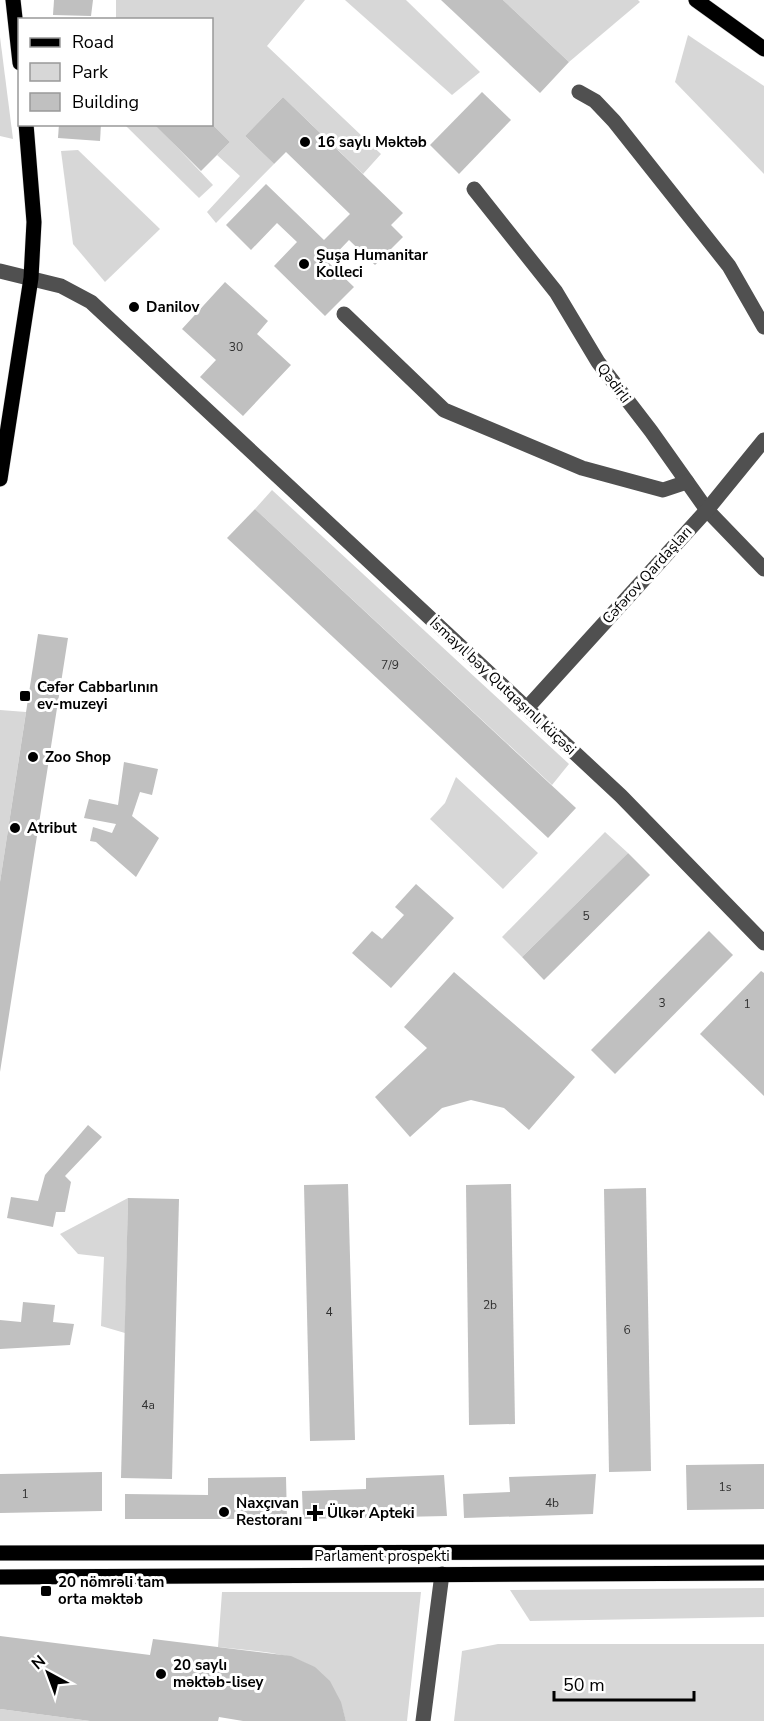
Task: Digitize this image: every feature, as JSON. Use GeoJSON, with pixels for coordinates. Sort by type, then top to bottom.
{"type":"FeatureCollection","features":[{"type":"Feature","properties":{"kind":"main road"},"geometry":{"type":"LineString","coordinates":[[13,0],[18,45]]}},
{"type":"Feature","properties":{"kind":"main road"},"geometry":{"type":"LineString","coordinates":[[696,0],[764,49]]}},
{"type":"Feature","properties":{"kind":"main road"},"geometry":{"type":"LineString","coordinates":[[0,479],[31,278],[34,222],[26,126]]}},
{"type":"Feature","properties":{"kind":"main road","name":"Parlament prospekti"},"geometry":{"type":"LineString","coordinates":[[0,1553],[764,1551]]}},
{"type":"Feature","properties":{"kind":"main road","name":"Parlament prospekti"},"geometry":{"type":"LineString","coordinates":[[0,1577],[764,1573]]}},
{"type":"Feature","properties":{"kind":"street"},"geometry":{"type":"LineString","coordinates":[[579,92],[595,101],[614,121],[722,257],[764,327]]}},
{"type":"Feature","properties":{"kind":"street","name":"Qədirli"},"geometry":{"type":"LineString","coordinates":[[474,189],[556,292],[598,362],[707,510],[764,569]]}},
{"type":"Feature","properties":{"kind":"street","name":"İsmayıl bəy Qutqaşınlı küçəsi"},"geometry":{"type":"LineString","coordinates":[[0,271],[72,290],[91,302],[621,796],[764,943]]}},
{"type":"Feature","properties":{"kind":"street"},"geometry":{"type":"LineString","coordinates":[[344,314],[444,410],[582,468],[663,490],[687,482]]}},
{"type":"Feature","properties":{"kind":"street","name":"Cəfərov Qardaşları"},"geometry":{"type":"LineString","coordinates":[[527,708],[707,510],[764,440]]}},
{"type":"Feature","properties":{"kind":"street"},"geometry":{"type":"LineString","coordinates":[[423,1721],[442,1574]]}},
{"type":"Feature","properties":{"kind":"green space"},"geometry":{"type":"Polygon","coordinates":[[[116,0],[305,0],[267,46],[381,154],[363,174],[283,97],[245,136],[274,164],[216,223],[207,212],[240,176],[217,155],[230,142],[213,125],[213,18],[116,18],[116,0]]]}},
{"type":"Feature","properties":{"kind":"green space"},"geometry":{"type":"Polygon","coordinates":[[[345,0],[406,0],[480,72],[452,95],[345,0]]]}},
{"type":"Feature","properties":{"kind":"green space"},"geometry":{"type":"Polygon","coordinates":[[[503,0],[638,0],[640,2],[569,62],[503,0]]]}},
{"type":"Feature","properties":{"kind":"green space"},"geometry":{"type":"Polygon","coordinates":[[[688,35],[764,86],[764,174],[675,82],[688,35]]]}},
{"type":"Feature","properties":{"kind":"green space"},"geometry":{"type":"Polygon","coordinates":[[[0,37],[13,139],[0,136],[0,37]]]}},
{"type":"Feature","properties":{"kind":"green space"},"geometry":{"type":"Polygon","coordinates":[[[126,126],[157,126],[213,185],[199,198],[126,126]]]}},
{"type":"Feature","properties":{"kind":"green space"},"geometry":{"type":"Polygon","coordinates":[[[78,150],[160,229],[105,282],[73,244],[61,151],[78,150]]]}},
{"type":"Feature","properties":{"kind":"green space"},"geometry":{"type":"Polygon","coordinates":[[[272,490],[569,764],[552,785],[255,509],[272,490]]]}},
{"type":"Feature","properties":{"kind":"green space"},"geometry":{"type":"Polygon","coordinates":[[[0,710],[26,712],[0,882],[0,710]]]}},
{"type":"Feature","properties":{"kind":"green space"},"geometry":{"type":"Polygon","coordinates":[[[456,777],[538,853],[503,889],[430,819],[445,803],[456,777]]]}},
{"type":"Feature","properties":{"kind":"green space"},"geometry":{"type":"Polygon","coordinates":[[[605,832],[628,853],[522,957],[502,937],[605,832]]]}},
{"type":"Feature","properties":{"kind":"green space"},"geometry":{"type":"Polygon","coordinates":[[[128,1198],[125,1333],[101,1326],[104,1257],[78,1254],[60,1234],[128,1198]]]}},
{"type":"Feature","properties":{"kind":"green space"},"geometry":{"type":"Polygon","coordinates":[[[764,1588],[764,1617],[530,1621],[510,1590],[764,1588]]]}},
{"type":"Feature","properties":{"kind":"green space"},"geometry":{"type":"Polygon","coordinates":[[[222,1592],[421,1592],[407,1721],[346,1721],[338,1698],[328,1680],[314,1668],[281,1655],[218,1647],[222,1592]]]}},
{"type":"Feature","properties":{"kind":"green space"},"geometry":{"type":"Polygon","coordinates":[[[498,1644],[764,1644],[764,1721],[454,1721],[462,1651],[498,1644]]]}},
{"type":"Feature","properties":{"kind":"green space"},"geometry":{"type":"Polygon","coordinates":[[[0,1709],[90,1721],[0,1721],[0,1709]]]}},
{"type":"Feature","properties":{"kind":"building"},"geometry":{"type":"Polygon","coordinates":[[[54,0],[93,0],[91,16],[53,15],[54,0]]]}},
{"type":"Feature","properties":{"kind":"building"},"geometry":{"type":"Polygon","coordinates":[[[441,0],[503,0],[569,62],[540,93],[441,0]]]}},
{"type":"Feature","properties":{"kind":"building"},"geometry":{"type":"Polygon","coordinates":[[[482,92],[511,120],[459,174],[430,145],[482,92]]]}},
{"type":"Feature","properties":{"kind":"building"},"geometry":{"type":"Polygon","coordinates":[[[283,97],[403,213],[391,225],[403,237],[375,265],[349,240],[328,262],[354,287],[325,316],[274,266],[297,242],[277,223],[251,250],[226,225],[266,184],[324,240],[350,214],[286,152],[274,164],[245,136],[283,97]]]}},
{"type":"Feature","properties":{"kind":"building"},"geometry":{"type":"Polygon","coordinates":[[[213,125],[230,142],[201,171],[156,126],[213,125]]]}},
{"type":"Feature","properties":{"kind":"building"},"geometry":{"type":"Polygon","coordinates":[[[59,126],[101,126],[100,141],[58,138],[59,126]]]}},
{"type":"Feature","properties":{"kind":"building"},"geometry":{"type":"Polygon","coordinates":[[[225,282],[268,321],[257,334],[291,365],[243,416],[200,377],[216,360],[182,329],[225,282]]]}},
{"type":"Feature","properties":{"kind":"building"},"geometry":{"type":"Polygon","coordinates":[[[255,509],[576,808],[548,838],[227,538],[255,509]]]}},
{"type":"Feature","properties":{"kind":"building"},"geometry":{"type":"Polygon","coordinates":[[[38,634],[68,638],[0,1072],[0,882],[38,634]]]}},
{"type":"Feature","properties":{"kind":"building"},"geometry":{"type":"Polygon","coordinates":[[[124,762],[158,769],[152,795],[140,792],[132,816],[159,838],[136,877],[96,842],[90,841],[93,827],[112,833],[116,824],[84,818],[89,799],[118,805],[124,762]]]}},
{"type":"Feature","properties":{"kind":"building"},"geometry":{"type":"Polygon","coordinates":[[[628,853],[650,875],[544,980],[522,957],[628,853]]]}},
{"type":"Feature","properties":{"kind":"building"},"geometry":{"type":"Polygon","coordinates":[[[416,884],[454,918],[391,988],[352,953],[372,931],[382,939],[404,915],[395,907],[416,884]]]}},
{"type":"Feature","properties":{"kind":"building"},"geometry":{"type":"Polygon","coordinates":[[[709,931],[733,955],[615,1074],[591,1050],[709,931]]]}},
{"type":"Feature","properties":{"kind":"building"},"geometry":{"type":"Polygon","coordinates":[[[761,971],[764,973],[764,1096],[700,1034],[761,971]]]}},
{"type":"Feature","properties":{"kind":"building"},"geometry":{"type":"Polygon","coordinates":[[[454,972],[575,1077],[529,1130],[504,1108],[471,1100],[442,1108],[410,1137],[375,1097],[427,1048],[404,1027],[454,972]]]}},
{"type":"Feature","properties":{"kind":"building"},"geometry":{"type":"Polygon","coordinates":[[[88,1125],[102,1137],[65,1176],[71,1182],[65,1212],[56,1212],[53,1227],[7,1218],[11,1197],[38,1201],[45,1175],[88,1125]]]}},
{"type":"Feature","properties":{"kind":"building"},"geometry":{"type":"Polygon","coordinates":[[[348,1184],[355,1440],[310,1441],[304,1185],[348,1184]]]}},
{"type":"Feature","properties":{"kind":"building"},"geometry":{"type":"Polygon","coordinates":[[[511,1184],[515,1424],[469,1425],[466,1185],[511,1184]]]}},
{"type":"Feature","properties":{"kind":"building"},"geometry":{"type":"Polygon","coordinates":[[[646,1188],[651,1471],[609,1472],[604,1189],[646,1188]]]}},
{"type":"Feature","properties":{"kind":"building"},"geometry":{"type":"Polygon","coordinates":[[[128,1198],[179,1199],[172,1479],[121,1478],[128,1198]]]}},
{"type":"Feature","properties":{"kind":"building"},"geometry":{"type":"Polygon","coordinates":[[[23,1302],[55,1305],[53,1322],[74,1324],[70,1345],[0,1349],[0,1320],[21,1322],[23,1302]]]}},
{"type":"Feature","properties":{"kind":"building"},"geometry":{"type":"Polygon","coordinates":[[[764,1464],[764,1509],[687,1510],[686,1465],[764,1464]]]}},
{"type":"Feature","properties":{"kind":"building"},"geometry":{"type":"Polygon","coordinates":[[[102,1472],[102,1511],[0,1513],[0,1474],[102,1472]]]}},
{"type":"Feature","properties":{"kind":"building"},"geometry":{"type":"Polygon","coordinates":[[[596,1474],[593,1514],[464,1518],[463,1494],[510,1492],[509,1477],[596,1474]]]}},
{"type":"Feature","properties":{"kind":"building"},"geometry":{"type":"Polygon","coordinates":[[[444,1475],[447,1516],[303,1519],[302,1491],[366,1489],[366,1478],[444,1475]]]}},
{"type":"Feature","properties":{"kind":"building"},"geometry":{"type":"Polygon","coordinates":[[[286,1477],[287,1519],[125,1519],[125,1494],[208,1495],[208,1478],[286,1477]]]}},
{"type":"Feature","properties":{"kind":"building","name":"20 saylı məktəb-lisey"},"geometry":{"type":"Polygon","coordinates":[[[0,1636],[150,1655],[153,1639],[291,1656],[315,1667],[330,1681],[341,1702],[346,1721],[243,1721],[219,1717],[218,1721],[90,1721],[0,1709],[0,1636]]]}},
{"type":"Feature","properties":{"kind":"place","name":"16 saylı Məktəb"},"geometry":{"type":"Point","coordinates":[305,142]}},
{"type":"Feature","properties":{"kind":"place","name":"Şuşa Humanitar Kolleci"},"geometry":{"type":"Point","coordinates":[304,264]}},
{"type":"Feature","properties":{"kind":"place","name":"Danilov"},"geometry":{"type":"Point","coordinates":[134,307]}},
{"type":"Feature","properties":{"kind":"place","name":"Cəfər Cabbarlının ev-muzeyi"},"geometry":{"type":"Point","coordinates":[25,696]}},
{"type":"Feature","properties":{"kind":"place","name":"Zoo Shop"},"geometry":{"type":"Point","coordinates":[33,757]}},
{"type":"Feature","properties":{"kind":"place","name":"Atribut"},"geometry":{"type":"Point","coordinates":[15,828]}},
{"type":"Feature","properties":{"kind":"place","name":"Naxçıvan Restoranı"},"geometry":{"type":"Point","coordinates":[224,1512]}},
{"type":"Feature","properties":{"kind":"place","name":"Ülkər Apteki"},"geometry":{"type":"Point","coordinates":[315,1513]}},
{"type":"Feature","properties":{"kind":"place","name":"20 nömrəli tam orta məktəb"},"geometry":{"type":"Point","coordinates":[46,1591]}},
{"type":"Feature","properties":{"kind":"place","name":"20 saylı məktəb-lisey"},"geometry":{"type":"Point","coordinates":[161,1674]}}]}
